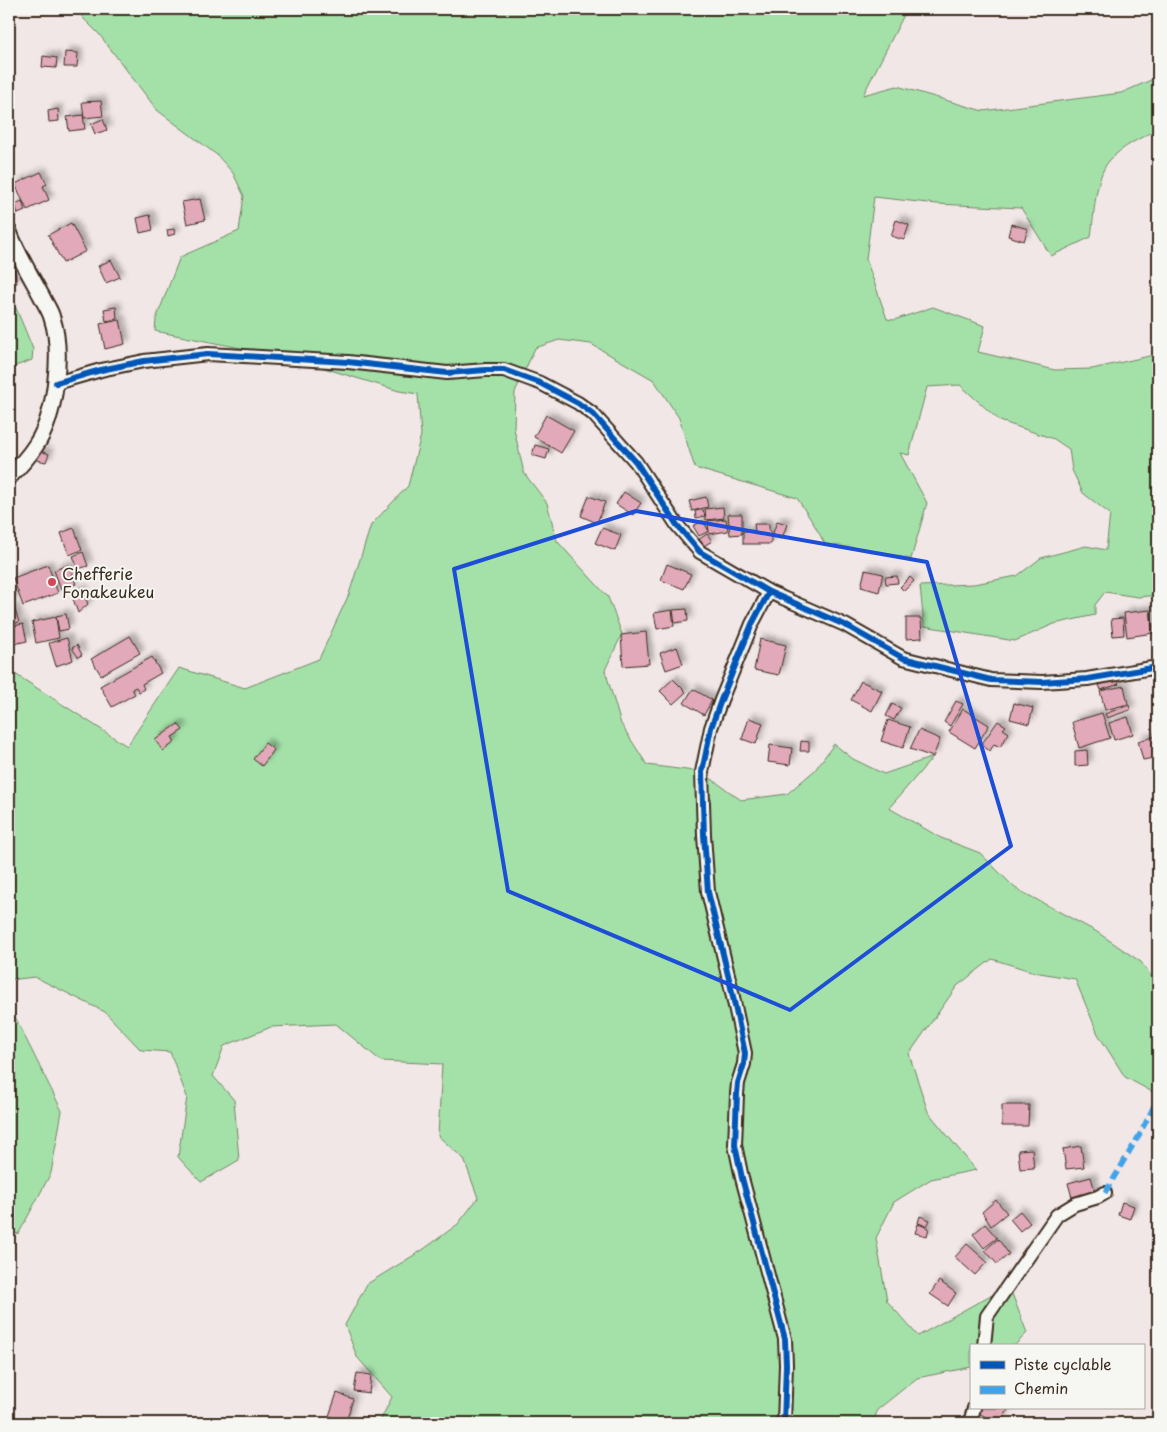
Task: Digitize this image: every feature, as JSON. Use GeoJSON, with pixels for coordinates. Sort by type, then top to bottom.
{"type":"FeatureCollection","features":[{"type":"Feature","properties":{"kind":"street"},"geometry":{"type":"LineString","coordinates":[[9,232],[52,317],[56,336],[56,383],[46,425],[37,444],[9,477]]}},
{"type":"Feature","properties":{"kind":"street"},"geometry":{"type":"LineString","coordinates":[[56,383],[101,370],[144,361],[208,354],[348,362],[447,373],[504,370],[540,383],[578,403],[593,414],[636,462],[677,525],[700,552],[769,592],[845,625],[903,658],[991,680],[1042,682],[1087,679],[1158,667]]}},
{"type":"Feature","properties":{"kind":"street"},"geometry":{"type":"LineString","coordinates":[[769,592],[752,624],[721,700],[711,728],[702,772],[708,892],[745,1053],[744,1064],[738,1083],[735,1145],[785,1339],[784,1423]]}},
{"type":"Feature","properties":{"kind":"street"},"geometry":{"type":"LineString","coordinates":[[984,1344],[987,1316],[1057,1215],[1075,1204],[1105,1193]]}},
{"type":"Feature","properties":{"kind":"street"},"geometry":{"type":"LineString","coordinates":[[970,1423],[973,1410]]}},
{"type":"Feature","properties":{"kind":"highlighted area"},"geometry":{"type":"Polygon","coordinates":[[[636,511],[927,562],[1011,846],[790,1010],[508,891],[454,569],[636,511]]]}},
{"type":"Feature","properties":{"kind":"green space"},"geometry":{"type":"Polygon","coordinates":[[[79,9],[907,9],[863,95],[897,86],[983,111],[1121,93],[1158,77],[1158,129],[1119,151],[1104,168],[1096,197],[1091,237],[1051,256],[1021,208],[937,204],[874,197],[866,259],[887,319],[894,320],[933,307],[985,326],[978,352],[1055,370],[1092,369],[1158,354],[1158,595],[1138,597],[1105,592],[1095,605],[1095,615],[1054,624],[1015,641],[924,626],[920,586],[974,584],[1017,576],[1041,558],[1086,546],[1106,550],[1110,514],[1083,493],[1072,470],[1069,449],[1054,439],[1000,421],[960,385],[927,387],[909,455],[900,453],[927,503],[911,559],[825,544],[797,498],[695,468],[679,418],[654,380],[591,344],[559,340],[535,348],[515,392],[514,429],[524,473],[547,503],[557,541],[608,597],[622,634],[605,670],[621,724],[647,765],[702,772],[741,800],[787,794],[815,770],[834,744],[853,759],[884,774],[933,757],[889,808],[941,838],[980,853],[1015,888],[1097,932],[1141,962],[1158,986],[1158,1095],[1125,1077],[1098,1034],[1075,979],[1034,972],[992,959],[957,986],[909,1054],[928,1112],[976,1170],[931,1179],[894,1202],[876,1238],[887,1301],[918,1336],[989,1296],[1011,1291],[1027,1333],[1016,1344],[970,1344],[970,1367],[917,1378],[877,1410],[874,1423],[379,1423],[392,1397],[357,1357],[345,1325],[367,1284],[424,1249],[458,1224],[478,1198],[464,1159],[438,1136],[442,1064],[381,1061],[336,1024],[271,1027],[224,1046],[213,1076],[234,1100],[239,1160],[201,1182],[178,1157],[187,1097],[170,1052],[141,1050],[105,1012],[35,977],[9,980],[9,667],[12,672],[127,746],[179,668],[245,688],[319,659],[349,594],[371,525],[408,486],[421,435],[418,394],[399,391],[291,358],[155,331],[156,319],[180,257],[239,231],[244,196],[233,173],[217,155],[157,110],[99,34],[82,17],[79,9]]]}},
{"type":"Feature","properties":{"kind":"green space"},"geometry":{"type":"Polygon","coordinates":[[[16,308],[33,349],[32,360],[10,368],[9,310],[16,308]]]}},
{"type":"Feature","properties":{"kind":"green space"},"geometry":{"type":"Polygon","coordinates":[[[9,1005],[62,1111],[51,1173],[19,1233],[9,1236],[9,1005]]]}},
{"type":"Feature","properties":{"kind":"building"},"geometry":{"type":"Polygon","coordinates":[[[65,52],[78,53],[77,67],[64,67],[65,52]]]}},
{"type":"Feature","properties":{"kind":"building"},"geometry":{"type":"Polygon","coordinates":[[[43,56],[57,58],[56,68],[42,67],[43,56]]]}},
{"type":"Feature","properties":{"kind":"building"},"geometry":{"type":"Polygon","coordinates":[[[101,101],[103,116],[84,118],[82,102],[101,101]]]}},
{"type":"Feature","properties":{"kind":"building"},"geometry":{"type":"Polygon","coordinates":[[[58,109],[59,121],[49,122],[48,111],[58,109]]]}},
{"type":"Feature","properties":{"kind":"building"},"geometry":{"type":"Polygon","coordinates":[[[83,115],[85,129],[69,131],[67,117],[83,115]]]}},
{"type":"Feature","properties":{"kind":"building"},"geometry":{"type":"Polygon","coordinates":[[[103,119],[107,130],[95,134],[91,124],[103,119]]]}},
{"type":"Feature","properties":{"kind":"building"},"geometry":{"type":"Polygon","coordinates":[[[41,172],[47,184],[43,186],[49,200],[27,210],[15,184],[41,172]]]}},
{"type":"Feature","properties":{"kind":"building"},"geometry":{"type":"Polygon","coordinates":[[[200,199],[205,220],[187,224],[182,202],[200,199]]]}},
{"type":"Feature","properties":{"kind":"building"},"geometry":{"type":"Polygon","coordinates":[[[22,201],[25,211],[18,214],[15,204],[22,201]]]}},
{"type":"Feature","properties":{"kind":"building"},"geometry":{"type":"Polygon","coordinates":[[[150,215],[153,230],[140,233],[137,218],[150,215]]]}},
{"type":"Feature","properties":{"kind":"building"},"geometry":{"type":"Polygon","coordinates":[[[896,220],[909,225],[904,240],[891,236],[896,220]]]}},
{"type":"Feature","properties":{"kind":"building"},"geometry":{"type":"Polygon","coordinates":[[[71,223],[86,251],[63,263],[48,235],[71,223]]]}},
{"type":"Feature","properties":{"kind":"building"},"geometry":{"type":"Polygon","coordinates":[[[1011,224],[1028,229],[1024,241],[1008,236],[1011,224]]]}},
{"type":"Feature","properties":{"kind":"building"},"geometry":{"type":"Polygon","coordinates":[[[174,229],[175,234],[168,236],[167,230],[174,229]]]}},
{"type":"Feature","properties":{"kind":"building"},"geometry":{"type":"Polygon","coordinates":[[[111,260],[120,277],[106,283],[98,266],[111,260]]]}},
{"type":"Feature","properties":{"kind":"building"},"geometry":{"type":"Polygon","coordinates":[[[9,268],[14,268],[17,283],[9,284],[9,268]]]}},
{"type":"Feature","properties":{"kind":"building"},"geometry":{"type":"Polygon","coordinates":[[[116,307],[117,319],[106,321],[104,309],[116,307]]]}},
{"type":"Feature","properties":{"kind":"building"},"geometry":{"type":"Polygon","coordinates":[[[120,320],[125,344],[105,349],[100,324],[120,320]]]}},
{"type":"Feature","properties":{"kind":"building"},"geometry":{"type":"Polygon","coordinates":[[[546,415],[574,431],[561,453],[534,437],[546,415]]]}},
{"type":"Feature","properties":{"kind":"building"},"geometry":{"type":"Polygon","coordinates":[[[535,445],[549,449],[546,459],[532,455],[535,445]]]}},
{"type":"Feature","properties":{"kind":"building"},"geometry":{"type":"Polygon","coordinates":[[[40,451],[49,454],[46,462],[37,460],[40,451]]]}},
{"type":"Feature","properties":{"kind":"building"},"geometry":{"type":"Polygon","coordinates":[[[624,492],[641,503],[633,515],[616,504],[624,492]]]}},
{"type":"Feature","properties":{"kind":"building"},"geometry":{"type":"Polygon","coordinates":[[[589,496],[605,502],[597,523],[581,516],[589,496]]]}},
{"type":"Feature","properties":{"kind":"building"},"geometry":{"type":"Polygon","coordinates":[[[706,497],[708,507],[692,511],[689,501],[706,497]]]}},
{"type":"Feature","properties":{"kind":"building"},"geometry":{"type":"Polygon","coordinates":[[[723,507],[724,518],[706,520],[705,509],[723,507]]]}},
{"type":"Feature","properties":{"kind":"building"},"geometry":{"type":"Polygon","coordinates":[[[703,510],[705,516],[696,518],[695,511],[703,510]]]}},
{"type":"Feature","properties":{"kind":"building"},"geometry":{"type":"Polygon","coordinates":[[[728,514],[742,514],[742,534],[730,535],[728,514]]]}},
{"type":"Feature","properties":{"kind":"building"},"geometry":{"type":"Polygon","coordinates":[[[726,519],[728,531],[709,534],[708,521],[726,519]]]}},
{"type":"Feature","properties":{"kind":"building"},"geometry":{"type":"Polygon","coordinates":[[[703,521],[709,531],[699,536],[693,526],[703,521]]]}},
{"type":"Feature","properties":{"kind":"building"},"geometry":{"type":"Polygon","coordinates":[[[777,521],[787,524],[782,539],[772,536],[777,521]]]}},
{"type":"Feature","properties":{"kind":"building"},"geometry":{"type":"Polygon","coordinates":[[[754,524],[769,524],[771,544],[743,544],[743,531],[755,531],[754,524]]]}},
{"type":"Feature","properties":{"kind":"building"},"geometry":{"type":"Polygon","coordinates":[[[74,528],[82,550],[69,555],[61,533],[74,528]]]}},
{"type":"Feature","properties":{"kind":"building"},"geometry":{"type":"Polygon","coordinates":[[[602,528],[621,535],[615,551],[595,543],[602,528]]]}},
{"type":"Feature","properties":{"kind":"building"},"geometry":{"type":"Polygon","coordinates":[[[707,534],[712,541],[702,547],[698,540],[707,534]]]}},
{"type":"Feature","properties":{"kind":"building"},"geometry":{"type":"Polygon","coordinates":[[[83,552],[88,566],[78,569],[73,556],[83,552]]]}},
{"type":"Feature","properties":{"kind":"building"},"geometry":{"type":"Polygon","coordinates":[[[667,564],[691,574],[684,589],[661,580],[667,564]]]}},
{"type":"Feature","properties":{"kind":"building"},"geometry":{"type":"Polygon","coordinates":[[[48,565],[58,593],[23,606],[13,578],[48,565]]]}},
{"type":"Feature","properties":{"kind":"building"},"geometry":{"type":"Polygon","coordinates":[[[69,565],[76,584],[61,589],[54,570],[69,565]]]}},
{"type":"Feature","properties":{"kind":"building"},"geometry":{"type":"Polygon","coordinates":[[[865,570],[883,574],[879,592],[861,587],[865,570]]]}},
{"type":"Feature","properties":{"kind":"building"},"geometry":{"type":"Polygon","coordinates":[[[897,576],[898,583],[886,584],[885,577],[897,576]]]}},
{"type":"Feature","properties":{"kind":"building"},"geometry":{"type":"Polygon","coordinates":[[[910,577],[914,581],[904,591],[900,587],[910,577]]]}},
{"type":"Feature","properties":{"kind":"building"},"geometry":{"type":"Polygon","coordinates":[[[9,589],[15,601],[9,603],[9,589]]]}},
{"type":"Feature","properties":{"kind":"building"},"geometry":{"type":"Polygon","coordinates":[[[82,589],[88,604],[78,613],[71,593],[82,589]]]}},
{"type":"Feature","properties":{"kind":"building"},"geometry":{"type":"Polygon","coordinates":[[[14,607],[19,622],[9,626],[9,609],[14,607]]]}},
{"type":"Feature","properties":{"kind":"building"},"geometry":{"type":"Polygon","coordinates":[[[687,609],[688,621],[675,623],[673,610],[687,609]]]}},
{"type":"Feature","properties":{"kind":"building"},"geometry":{"type":"Polygon","coordinates":[[[672,610],[674,626],[657,629],[654,613],[672,610]]]}},
{"type":"Feature","properties":{"kind":"building"},"geometry":{"type":"Polygon","coordinates":[[[1150,610],[1153,633],[1127,637],[1124,613],[1150,610]]]}},
{"type":"Feature","properties":{"kind":"building"},"geometry":{"type":"Polygon","coordinates":[[[66,614],[69,629],[59,631],[56,616],[66,614]]]}},
{"type":"Feature","properties":{"kind":"building"},"geometry":{"type":"Polygon","coordinates":[[[56,617],[59,638],[36,643],[32,622],[56,617]]]}},
{"type":"Feature","properties":{"kind":"building"},"geometry":{"type":"Polygon","coordinates":[[[906,618],[921,618],[922,638],[906,639],[906,618]]]}},
{"type":"Feature","properties":{"kind":"building"},"geometry":{"type":"Polygon","coordinates":[[[1123,618],[1124,635],[1113,636],[1111,619],[1123,618]]]}},
{"type":"Feature","properties":{"kind":"building"},"geometry":{"type":"Polygon","coordinates":[[[23,624],[27,641],[9,645],[9,627],[23,624]]]}},
{"type":"Feature","properties":{"kind":"building"},"geometry":{"type":"Polygon","coordinates":[[[646,632],[649,664],[623,666],[621,635],[646,632]]]}},
{"type":"Feature","properties":{"kind":"building"},"geometry":{"type":"Polygon","coordinates":[[[130,636],[140,653],[101,675],[91,659],[130,636]]]}},
{"type":"Feature","properties":{"kind":"building"},"geometry":{"type":"Polygon","coordinates":[[[67,638],[73,660],[56,666],[49,643],[67,638]]]}},
{"type":"Feature","properties":{"kind":"building"},"geometry":{"type":"Polygon","coordinates":[[[760,639],[786,645],[779,675],[754,670],[760,639]]]}},
{"type":"Feature","properties":{"kind":"building"},"geometry":{"type":"Polygon","coordinates":[[[77,645],[82,655],[78,657],[72,648],[77,645]]]}},
{"type":"Feature","properties":{"kind":"building"},"geometry":{"type":"Polygon","coordinates":[[[677,647],[683,664],[666,670],[660,653],[677,647]]]}},
{"type":"Feature","properties":{"kind":"building"},"geometry":{"type":"Polygon","coordinates":[[[152,657],[161,673],[142,684],[144,689],[139,692],[136,687],[132,689],[135,694],[112,707],[100,686],[152,657]]]}},
{"type":"Feature","properties":{"kind":"building"},"geometry":{"type":"Polygon","coordinates":[[[673,679],[686,692],[673,704],[660,691],[673,679]]]}},
{"type":"Feature","properties":{"kind":"building"},"geometry":{"type":"Polygon","coordinates":[[[1117,679],[1119,684],[1101,690],[1099,685],[1117,679]]]}},
{"type":"Feature","properties":{"kind":"building"},"geometry":{"type":"Polygon","coordinates":[[[861,681],[882,691],[872,711],[851,700],[861,681]]]}},
{"type":"Feature","properties":{"kind":"building"},"geometry":{"type":"Polygon","coordinates":[[[1124,686],[1128,704],[1105,710],[1100,691],[1124,686]]]}},
{"type":"Feature","properties":{"kind":"building"},"geometry":{"type":"Polygon","coordinates":[[[693,689],[712,700],[704,715],[684,703],[693,689]]]}},
{"type":"Feature","properties":{"kind":"building"},"geometry":{"type":"Polygon","coordinates":[[[956,701],[963,704],[950,726],[944,722],[956,701]]]}},
{"type":"Feature","properties":{"kind":"building"},"geometry":{"type":"Polygon","coordinates":[[[1014,703],[1033,708],[1029,724],[1010,719],[1014,703]]]}},
{"type":"Feature","properties":{"kind":"building"},"geometry":{"type":"Polygon","coordinates":[[[892,704],[901,708],[894,720],[886,716],[892,704]]]}},
{"type":"Feature","properties":{"kind":"building"},"geometry":{"type":"Polygon","coordinates":[[[1129,705],[1130,710],[1107,718],[1105,714],[1129,705]]]}},
{"type":"Feature","properties":{"kind":"building"},"geometry":{"type":"Polygon","coordinates":[[[963,709],[989,725],[975,748],[949,732],[963,709]]]}},
{"type":"Feature","properties":{"kind":"building"},"geometry":{"type":"Polygon","coordinates":[[[1102,713],[1110,738],[1079,748],[1072,722],[1102,713]]]}},
{"type":"Feature","properties":{"kind":"building"},"geometry":{"type":"Polygon","coordinates":[[[1128,717],[1133,734],[1114,740],[1109,723],[1128,717]]]}},
{"type":"Feature","properties":{"kind":"building"},"geometry":{"type":"Polygon","coordinates":[[[749,718],[763,723],[756,744],[742,739],[749,718]]]}},
{"type":"Feature","properties":{"kind":"building"},"geometry":{"type":"Polygon","coordinates":[[[888,720],[910,727],[903,748],[881,741],[888,720]]]}},
{"type":"Feature","properties":{"kind":"building"},"geometry":{"type":"Polygon","coordinates":[[[998,721],[1006,726],[1003,729],[1009,733],[1000,747],[994,744],[990,751],[981,745],[998,721]]]}},
{"type":"Feature","properties":{"kind":"building"},"geometry":{"type":"Polygon","coordinates":[[[178,724],[183,730],[172,737],[175,742],[163,751],[155,740],[178,724]]]}},
{"type":"Feature","properties":{"kind":"building"},"geometry":{"type":"Polygon","coordinates":[[[919,730],[940,739],[933,757],[910,749],[919,730]]]}},
{"type":"Feature","properties":{"kind":"building"},"geometry":{"type":"Polygon","coordinates":[[[1158,736],[1158,757],[1143,760],[1138,741],[1158,736]]]}},
{"type":"Feature","properties":{"kind":"building"},"geometry":{"type":"Polygon","coordinates":[[[801,741],[809,742],[809,751],[800,751],[801,741]]]}},
{"type":"Feature","properties":{"kind":"building"},"geometry":{"type":"Polygon","coordinates":[[[265,743],[274,750],[262,766],[253,759],[265,743]]]}},
{"type":"Feature","properties":{"kind":"building"},"geometry":{"type":"Polygon","coordinates":[[[770,745],[792,748],[790,765],[768,762],[770,745]]]}},
{"type":"Feature","properties":{"kind":"building"},"geometry":{"type":"Polygon","coordinates":[[[1087,750],[1088,765],[1075,766],[1075,751],[1087,750]]]}},
{"type":"Feature","properties":{"kind":"building"},"geometry":{"type":"Polygon","coordinates":[[[1002,1105],[1029,1105],[1028,1126],[1002,1126],[1002,1105]]]}},
{"type":"Feature","properties":{"kind":"building"},"geometry":{"type":"Polygon","coordinates":[[[1081,1146],[1084,1167],[1066,1169],[1063,1149],[1081,1146]]]}},
{"type":"Feature","properties":{"kind":"building"},"geometry":{"type":"Polygon","coordinates":[[[1032,1149],[1034,1168],[1020,1169],[1018,1150],[1032,1149]]]}},
{"type":"Feature","properties":{"kind":"building"},"geometry":{"type":"Polygon","coordinates":[[[1091,1177],[1096,1195],[1073,1201],[1068,1183],[1091,1177]]]}},
{"type":"Feature","properties":{"kind":"building"},"geometry":{"type":"Polygon","coordinates":[[[996,1200],[1007,1213],[991,1226],[982,1212],[996,1200]]]}},
{"type":"Feature","properties":{"kind":"building"},"geometry":{"type":"Polygon","coordinates":[[[1122,1202],[1134,1206],[1130,1219],[1118,1215],[1122,1202]]]}},
{"type":"Feature","properties":{"kind":"building"},"geometry":{"type":"Polygon","coordinates":[[[1020,1211],[1030,1223],[1020,1231],[1010,1219],[1020,1211]]]}},
{"type":"Feature","properties":{"kind":"building"},"geometry":{"type":"Polygon","coordinates":[[[920,1216],[930,1220],[927,1226],[918,1223],[920,1216]]]}},
{"type":"Feature","properties":{"kind":"building"},"geometry":{"type":"Polygon","coordinates":[[[918,1224],[929,1228],[927,1236],[915,1233],[918,1224]]]}},
{"type":"Feature","properties":{"kind":"building"},"geometry":{"type":"Polygon","coordinates":[[[985,1224],[997,1238],[984,1248],[973,1234],[985,1224]]]}},
{"type":"Feature","properties":{"kind":"building"},"geometry":{"type":"Polygon","coordinates":[[[998,1239],[1009,1254],[997,1264],[985,1250],[998,1239]]]}},
{"type":"Feature","properties":{"kind":"building"},"geometry":{"type":"Polygon","coordinates":[[[967,1244],[987,1262],[975,1275],[955,1257],[967,1244]]]}},
{"type":"Feature","properties":{"kind":"building"},"geometry":{"type":"Polygon","coordinates":[[[939,1281],[956,1293],[948,1306],[930,1294],[939,1281]]]}},
{"type":"Feature","properties":{"kind":"building"},"geometry":{"type":"Polygon","coordinates":[[[357,1373],[371,1375],[369,1393],[354,1391],[357,1373]]]}},
{"type":"Feature","properties":{"kind":"building"},"geometry":{"type":"Polygon","coordinates":[[[337,1393],[353,1399],[346,1422],[329,1416],[337,1393]]]}},
{"type":"Feature","properties":{"kind":"building"},"geometry":{"type":"Polygon","coordinates":[[[978,1410],[1008,1410],[1000,1423],[996,1423],[977,1412],[978,1410]]]}},
{"type":"Feature","properties":{"kind":"marked path"},"geometry":{"type":"LineString","coordinates":[[1105,1193],[1141,1132],[1158,1097]]}},
{"type":"Feature","properties":{"kind":"cycle path"},"geometry":{"type":"LineString","coordinates":[[56,383],[101,370],[144,361],[208,354],[348,362],[447,373],[504,370],[540,383],[578,403],[593,414],[636,462],[677,525],[700,552],[769,592],[845,625],[903,658],[991,680],[1042,682],[1087,679],[1158,667]]}},
{"type":"Feature","properties":{"kind":"cycle path"},"geometry":{"type":"LineString","coordinates":[[769,592],[752,624],[721,700],[711,728],[702,772],[708,892],[745,1053],[744,1064],[738,1083],[735,1145],[785,1339],[784,1423]]}},
{"type":"Feature","properties":{"kind":"place","name":"Chefferie Fonakeukeu"},"geometry":{"type":"Point","coordinates":[52,582]}}]}
